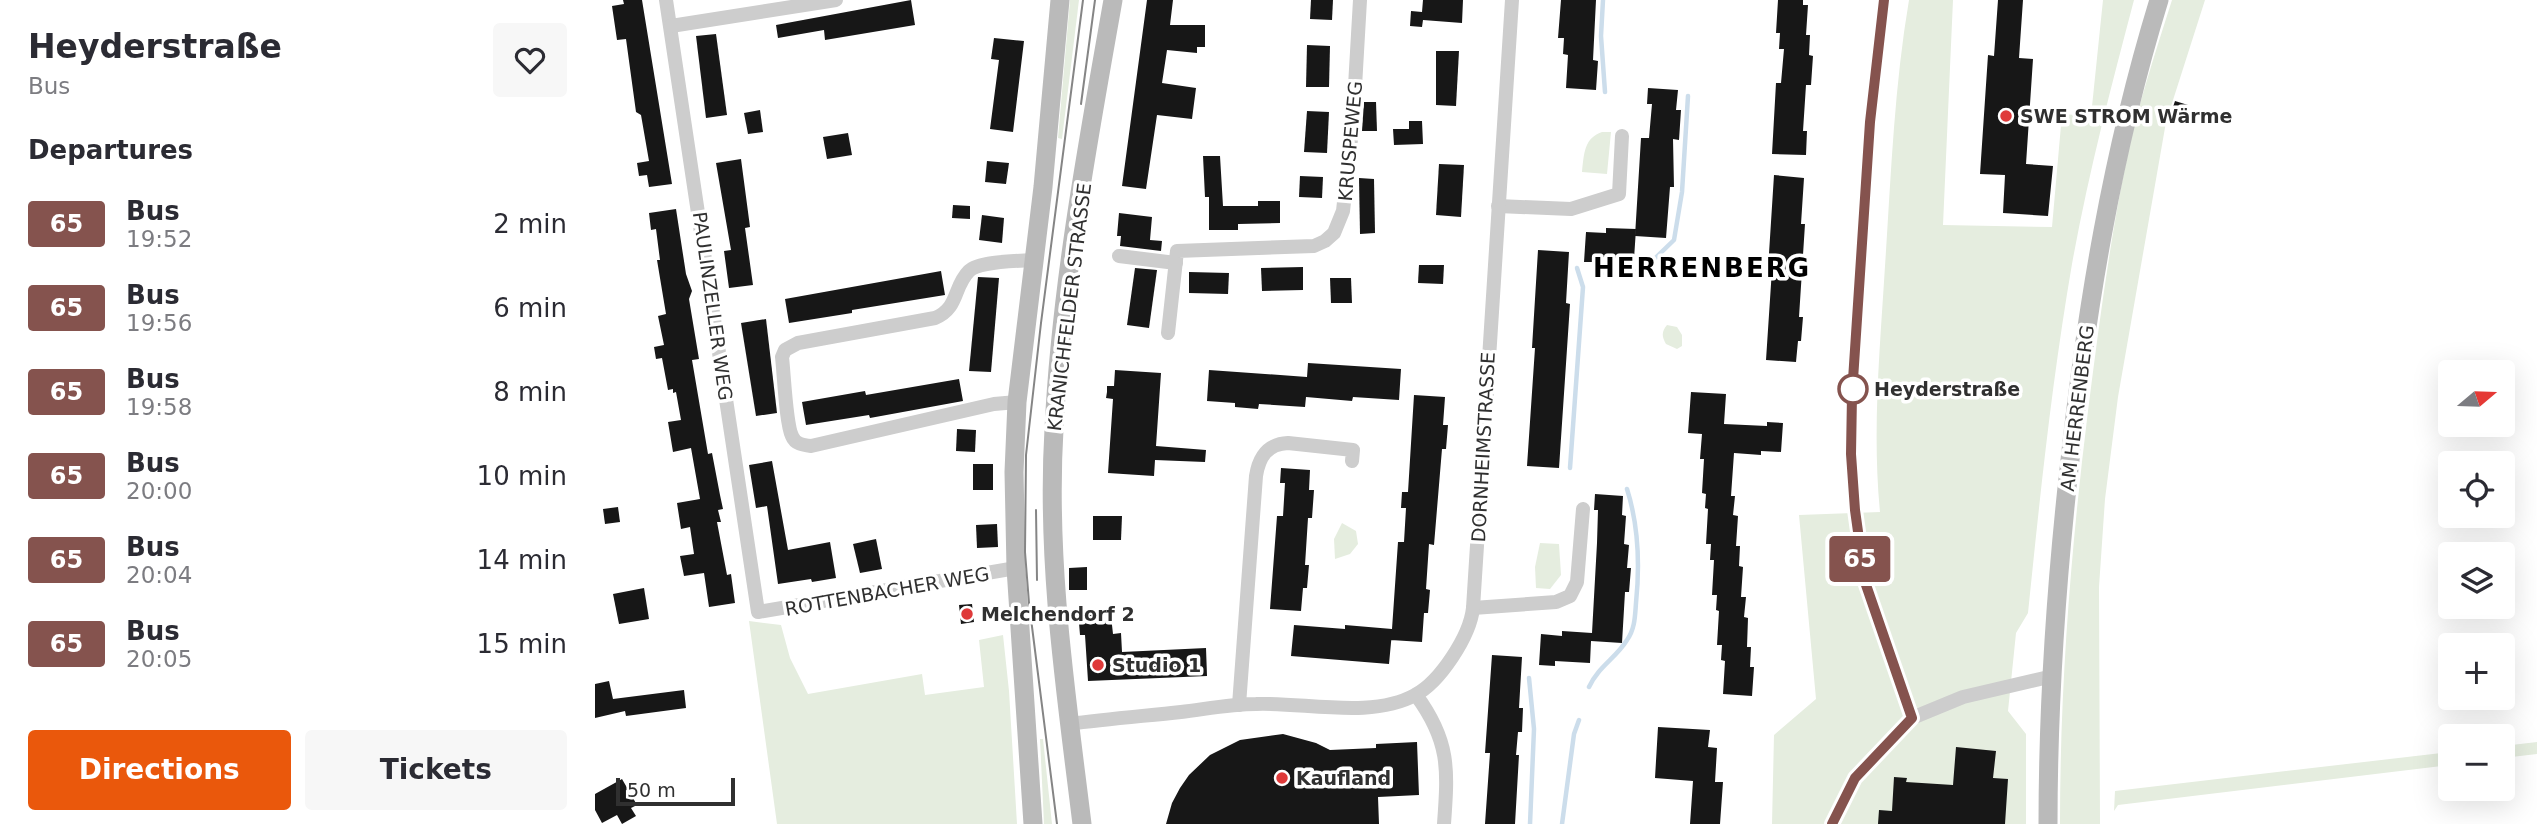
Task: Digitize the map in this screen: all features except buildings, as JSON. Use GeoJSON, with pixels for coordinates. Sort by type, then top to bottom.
{"type":"FeatureCollection","features":[{"type":"Feature","properties":{"kind":"main road","name":"KRANICHFELDER STRASSE"},"geometry":{"type":"LineString","coordinates":[[1033,824],[1016,568],[1014,472],[1017,402],[1045,162],[1060,0]]}},
{"type":"Feature","properties":{"kind":"main road","name":"KRANICHFELDER STRASSE"},"geometry":{"type":"LineString","coordinates":[[1082,824],[1056,617],[1053,431],[1066,302],[1112,0]]}},
{"type":"Feature","properties":{"kind":"main road","name":"AM HERRENBERG"},"geometry":{"type":"LineString","coordinates":[[2048,824],[2058,569],[2077,396],[2093,285],[2130,98],[2158,0]]}},
{"type":"Feature","properties":{"kind":"street","name":"PAULINZELLER WEG"},"geometry":{"type":"LineString","coordinates":[[666,0],[758,612]]}},
{"type":"Feature","properties":{"kind":"street"},"geometry":{"type":"LineString","coordinates":[[671,26],[836,0]]}},
{"type":"Feature","properties":{"kind":"street","name":"KRUSPEWEG"},"geometry":{"type":"LineString","coordinates":[[1176,263],[1177,251],[1314,246],[1334,233],[1342,216],[1349,169],[1360,0]]}},
{"type":"Feature","properties":{"kind":"street","name":"DORNHEIMSTRASSE"},"geometry":{"type":"LineString","coordinates":[[1069,724],[1239,705],[1365,707],[1387,704],[1416,695],[1433,682],[1450,659],[1470,624],[1473,608],[1512,0]]}},
{"type":"Feature","properties":{"kind":"street"},"geometry":{"type":"LineString","coordinates":[[1884,0],[1870,122],[1852,395],[1851,454],[1856,524],[1865,582],[1912,718]]}},
{"type":"Feature","properties":{"kind":"street"},"geometry":{"type":"LineString","coordinates":[[1498,206],[1571,209],[1619,194],[1622,136]]}},
{"type":"Feature","properties":{"kind":"street"},"geometry":{"type":"LineString","coordinates":[[1119,256],[1176,263],[1168,333]]}},
{"type":"Feature","properties":{"kind":"street","name":"KRANICHFELDER STRASSE"},"geometry":{"type":"LineString","coordinates":[[1017,402],[993,404],[811,446],[804,445],[797,443],[790,432],[782,357],[785,349],[798,343],[935,318],[945,314],[968,271],[977,266],[1033,260]]}},
{"type":"Feature","properties":{"kind":"street"},"geometry":{"type":"LineString","coordinates":[[1239,705],[1255,476],[1259,459],[1277,444],[1288,443],[1353,450],[1352,461]]}},
{"type":"Feature","properties":{"kind":"street"},"geometry":{"type":"LineString","coordinates":[[1473,608],[1556,602],[1570,596],[1577,582],[1583,509]]}},
{"type":"Feature","properties":{"kind":"street","name":"ROTTENBACHER WEG"},"geometry":{"type":"LineString","coordinates":[[758,612],[1016,568]]}},
{"type":"Feature","properties":{"kind":"street"},"geometry":{"type":"LineString","coordinates":[[1832,824],[1855,778],[1912,718],[1963,697],[2053,676]]}},
{"type":"Feature","properties":{"kind":"street"},"geometry":{"type":"LineString","coordinates":[[1416,695],[1434,722],[1445,753],[1444,824]]}},
{"type":"Feature","properties":{"kind":"shaded area"},"geometry":{"type":"Polygon","coordinates":[[[1070,0],[1079,0],[1062,139],[1058,138],[1070,0]]]}},
{"type":"Feature","properties":{"kind":"shaded area"},"geometry":{"type":"Polygon","coordinates":[[[1909,0],[1953,0],[1943,225],[2052,227],[2062,114],[2091,116],[2103,0],[2134,0],[2108,98],[2078,231],[2052,395],[2028,613],[2016,633],[2008,711],[2026,734],[2026,824],[1772,824],[1774,735],[1816,699],[1799,515],[1880,512],[1877,450],[1879,358],[1896,99],[1909,0]]]}},
{"type":"Feature","properties":{"kind":"shaded area"},"geometry":{"type":"Polygon","coordinates":[[[2172,0],[2205,0],[2166,122],[2118,397],[2105,499],[2099,587],[2100,824],[2060,824],[2064,669],[2072,565],[2101,314],[2132,134],[2172,0]]]}},
{"type":"Feature","properties":{"kind":"shaded area"},"geometry":{"type":"Polygon","coordinates":[[[1602,132],[1611,132],[1607,174],[1582,172],[1588,143],[1602,132]]]}},
{"type":"Feature","properties":{"kind":"shaded area"},"geometry":{"type":"Polygon","coordinates":[[[1667,325],[1677,327],[1682,335],[1682,346],[1677,349],[1666,344],[1663,332],[1667,325]]]}},
{"type":"Feature","properties":{"kind":"shaded area"},"geometry":{"type":"Polygon","coordinates":[[[1342,523],[1356,531],[1358,544],[1350,554],[1335,559],[1334,539],[1342,523]]]}},
{"type":"Feature","properties":{"kind":"shaded area"},"geometry":{"type":"Polygon","coordinates":[[[1540,543],[1559,544],[1561,575],[1550,589],[1536,588],[1535,567],[1540,543]]]}},
{"type":"Feature","properties":{"kind":"shaded area"},"geometry":{"type":"Polygon","coordinates":[[[749,621],[781,625],[790,658],[808,694],[922,674],[925,695],[984,687],[979,640],[1003,635],[1017,824],[777,824],[749,621]]]}},
{"type":"Feature","properties":{"kind":"shaded area"},"geometry":{"type":"Polygon","coordinates":[[[1040,739],[1043,739],[1052,824],[1044,824],[1040,739]]]}},
{"type":"Feature","properties":{"kind":"shaded area"},"geometry":{"type":"Polygon","coordinates":[[[2537,742],[2537,754],[2515,757],[2515,745],[2537,742]]]}},
{"type":"Feature","properties":{"kind":"shaded area"},"geometry":{"type":"Polygon","coordinates":[[[2438,753],[2438,766],[2118,805],[2114,811],[2115,791],[2438,753]]]}},
{"type":"Feature","properties":{"kind":"waterway"},"geometry":{"type":"LineString","coordinates":[[1603,0],[1601,36],[1605,92]]}},
{"type":"Feature","properties":{"kind":"waterway"},"geometry":{"type":"LineString","coordinates":[[1596,273],[1642,271],[1674,240],[1682,192],[1688,96]]}},
{"type":"Feature","properties":{"kind":"waterway"},"geometry":{"type":"LineString","coordinates":[[1570,468],[1583,287],[1577,268]]}},
{"type":"Feature","properties":{"kind":"waterway"},"geometry":{"type":"LineString","coordinates":[[1589,687],[1630,636],[1634,622],[1638,574],[1637,546],[1627,489]]}},
{"type":"Feature","properties":{"kind":"waterway"},"geometry":{"type":"LineString","coordinates":[[1529,678],[1534,729],[1530,824]]}},
{"type":"Feature","properties":{"kind":"waterway"},"geometry":{"type":"LineString","coordinates":[[1562,824],[1574,734],[1579,720]]}},
{"type":"Feature","properties":{"kind":"tram line"},"geometry":{"type":"LineString","coordinates":[[1057,824],[1029,603],[1025,552],[1026,455],[1083,0]]}},
{"type":"Feature","properties":{"kind":"tram line"},"geometry":{"type":"LineString","coordinates":[[1081,104],[1095,0]]}},
{"type":"Feature","properties":{"kind":"tram line"},"geometry":{"type":"LineString","coordinates":[[1036,510],[1037,580]]}},
{"type":"Feature","properties":{"kind":"bus line","name":"65"},"geometry":{"type":"LineString","coordinates":[[1832,824],[1855,778],[1912,718],[1865,582],[1855,510],[1851,454],[1852,395],[1870,122],[1884,0]]}},
{"type":"Feature","properties":{"kind":"place","name":"SWE STROM Wärme"},"geometry":{"type":"Point","coordinates":[2006,116]}},
{"type":"Feature","properties":{"kind":"place","name":"Heyderstraße"},"geometry":{"type":"Point","coordinates":[1853,389]}},
{"type":"Feature","properties":{"kind":"place","name":"Melchendorf 2"},"geometry":{"type":"Point","coordinates":[967,614]}},
{"type":"Feature","properties":{"kind":"place","name":"Studio 1"},"geometry":{"type":"Point","coordinates":[1098,665]}},
{"type":"Feature","properties":{"kind":"place","name":"Kaufland"},"geometry":{"type":"Point","coordinates":[1282,778]}},
{"type":"Feature","properties":{"kind":"district","name":"HERRENBERG"},"geometry":{"type":"Point","coordinates":[1702,268]}}]}
